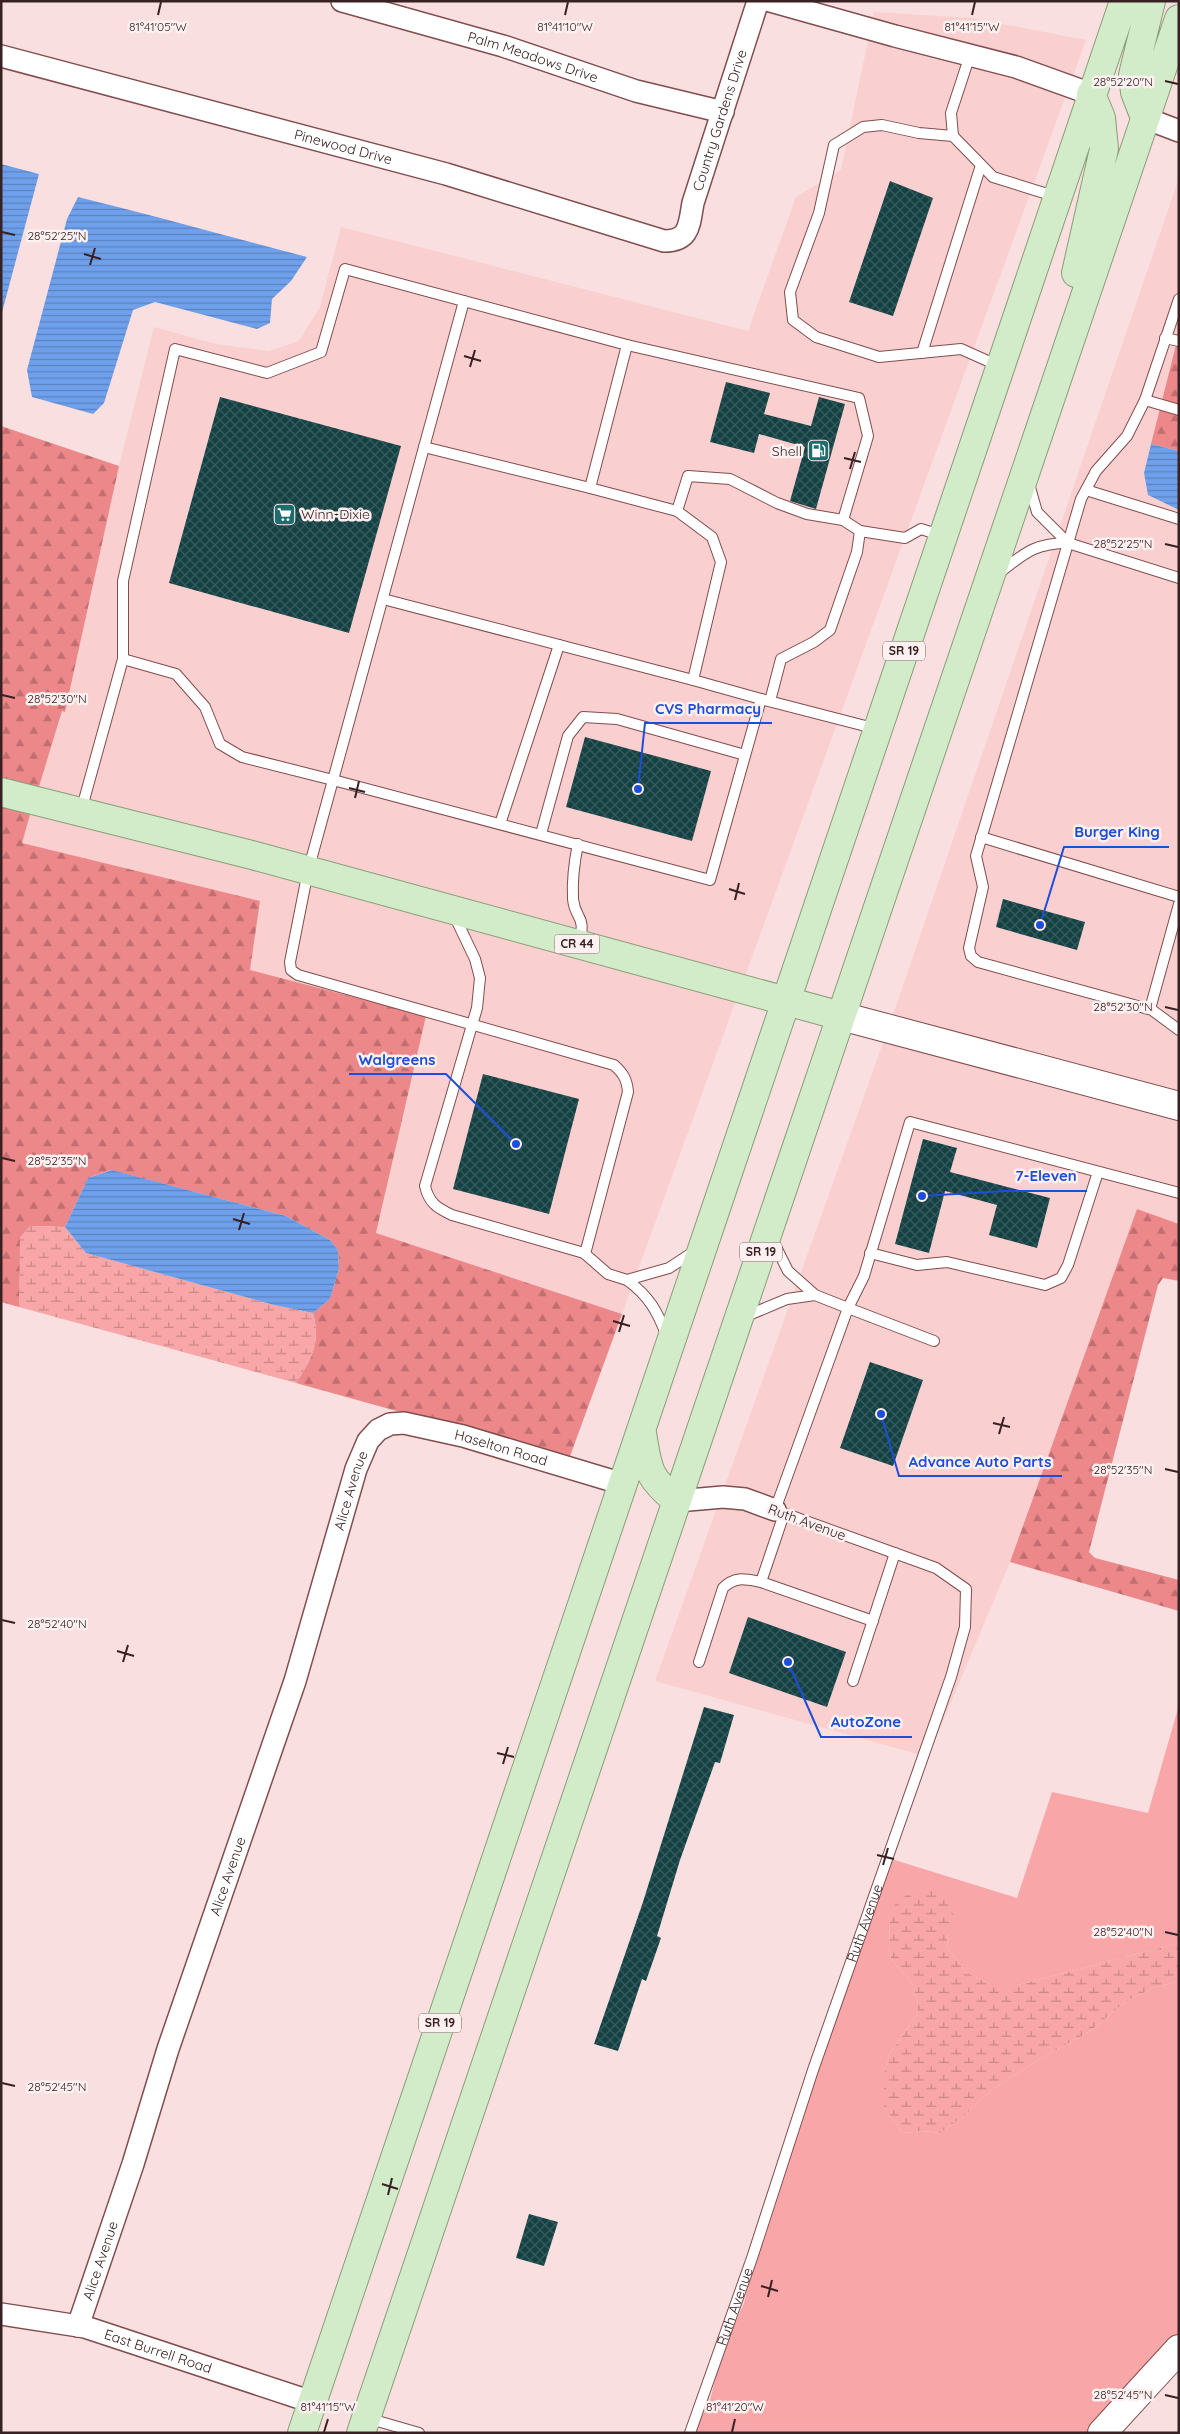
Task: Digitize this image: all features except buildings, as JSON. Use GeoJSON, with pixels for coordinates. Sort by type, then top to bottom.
{"type":"FeatureCollection","features":[{"type":"Feature","properties":{"kind":"main road","name":"SR 19"},"geometry":{"type":"LineString","coordinates":[[302,2433],[1124,1]]}},
{"type":"Feature","properties":{"kind":"main road"},"geometry":{"type":"LineString","coordinates":[[1145,118],[1135,92],[1133,75],[1151,1]]}},
{"type":"Feature","properties":{"kind":"main road","name":"SR 19"},"geometry":{"type":"LineString","coordinates":[[363,2425],[1179,19]]}},
{"type":"Feature","properties":{"kind":"main road"},"geometry":{"type":"LineString","coordinates":[[1042,423],[1104,149],[1101,118],[1092,94]]}},
{"type":"Feature","properties":{"kind":"main road","name":"CR 44"},"geometry":{"type":"LineString","coordinates":[[1,792],[308,870],[785,1002],[1179,1106]]}},
{"type":"Feature","properties":{"kind":"main road"},"geometry":{"type":"LineString","coordinates":[[641,1429],[649,1471],[659,1486],[677,1501]]}},
{"type":"Feature","properties":{"kind":"main road"},"geometry":{"type":"LineString","coordinates":[[321,2433],[357,2312],[357,2269]]}},
{"type":"Feature","properties":{"kind":"main road"},"geometry":{"type":"LineString","coordinates":[[1102,2433],[1179,2348]]}},
{"type":"Feature","properties":{"kind":"street","name":"Palm Meadows Drive"},"geometry":{"type":"LineString","coordinates":[[342,1],[503,46],[636,91],[723,112]]}},
{"type":"Feature","properties":{"kind":"street","name":"Country Gardens Drive"},"geometry":{"type":"LineString","coordinates":[[682,238],[688,226],[758,1]]}},
{"type":"Feature","properties":{"kind":"street"},"geometry":{"type":"LineString","coordinates":[[770,1],[1016,66],[1092,94]]}},
{"type":"Feature","properties":{"kind":"street","name":"Pinewood Drive"},"geometry":{"type":"LineString","coordinates":[[1,56],[446,174],[664,241],[677,241],[682,238]]}},
{"type":"Feature","properties":{"kind":"street"},"geometry":{"type":"LineString","coordinates":[[1145,118],[1179,131]]}},
{"type":"Feature","properties":{"kind":"street","name":"Haselton Road"},"geometry":{"type":"LineString","coordinates":[[378,1430],[390,1424],[404,1423],[463,1436],[623,1484]]}},
{"type":"Feature","properties":{"kind":"street","name":"Alice Avenue"},"geometry":{"type":"LineString","coordinates":[[78,2326],[133,2164],[168,2049],[295,1681],[356,1469],[368,1442],[378,1430]]}},
{"type":"Feature","properties":{"kind":"street","name":"Ruth Avenue"},"geometry":{"type":"LineString","coordinates":[[677,1501],[723,1497],[737,1499],[779,1512]]}},
{"type":"Feature","properties":{"kind":"street","name":"East Burrell Road"},"geometry":{"type":"LineString","coordinates":[[1,2314],[78,2326],[312,2402]]}},
{"type":"Feature","properties":{"kind":"lane"},"geometry":{"type":"LineString","coordinates":[[970,55],[951,113],[953,136],[993,177],[1058,198]]}},
{"type":"Feature","properties":{"kind":"lane"},"geometry":{"type":"LineString","coordinates":[[953,136],[919,133],[882,126],[863,127],[834,145],[819,214],[790,292],[793,320],[816,337],[879,357],[961,349],[1000,367]]}},
{"type":"Feature","properties":{"kind":"lane"},"geometry":{"type":"LineString","coordinates":[[922,353],[981,165]]}},
{"type":"Feature","properties":{"kind":"lane"},"geometry":{"type":"LineString","coordinates":[[81,812],[124,659],[123,581],[175,349],[267,373],[322,352],[345,269],[627,345],[859,398],[868,436],[843,520]]}},
{"type":"Feature","properties":{"kind":"lane"},"geometry":{"type":"LineString","coordinates":[[1179,299],[1144,400],[1128,436],[1096,471],[1080,499],[976,856],[983,887],[968,948],[971,956],[978,962],[1150,1009],[1179,1030]]}},
{"type":"Feature","properties":{"kind":"lane"},"geometry":{"type":"LineString","coordinates":[[464,301],[308,870],[290,962],[291,970],[298,974],[614,1065],[628,1083],[628,1092],[585,1254]]}},
{"type":"Feature","properties":{"kind":"lane"},"geometry":{"type":"LineString","coordinates":[[1165,338],[1179,342]]}},
{"type":"Feature","properties":{"kind":"lane"},"geometry":{"type":"LineString","coordinates":[[590,488],[627,345]]}},
{"type":"Feature","properties":{"kind":"lane"},"geometry":{"type":"LineString","coordinates":[[1144,400],[1179,410]]}},
{"type":"Feature","properties":{"kind":"lane"},"geometry":{"type":"LineString","coordinates":[[424,447],[677,511],[712,537],[721,562],[693,680]]}},
{"type":"Feature","properties":{"kind":"lane"},"geometry":{"type":"LineString","coordinates":[[1025,471],[1037,512],[1068,543]]}},
{"type":"Feature","properties":{"kind":"lane"},"geometry":{"type":"LineString","coordinates":[[677,511],[688,476],[730,479],[778,503],[807,514],[843,520],[860,531],[905,538],[921,529],[943,536]]}},
{"type":"Feature","properties":{"kind":"lane"},"geometry":{"type":"LineString","coordinates":[[1086,490],[1179,519]]}},
{"type":"Feature","properties":{"kind":"lane"},"geometry":{"type":"LineString","coordinates":[[124,659],[176,674],[205,707],[220,744],[242,757],[541,834],[710,880],[745,755],[781,659],[814,642],[830,630],[857,552],[860,531]]}},
{"type":"Feature","properties":{"kind":"lane"},"geometry":{"type":"LineString","coordinates":[[988,581],[1020,555],[1048,543],[1068,543],[1179,578]]}},
{"type":"Feature","properties":{"kind":"lane"},"geometry":{"type":"LineString","coordinates":[[383,599],[878,730]]}},
{"type":"Feature","properties":{"kind":"lane"},"geometry":{"type":"LineString","coordinates":[[500,824],[559,645]]}},
{"type":"Feature","properties":{"kind":"lane"},"geometry":{"type":"LineString","coordinates":[[541,834],[568,736],[583,717],[617,719],[745,755]]}},
{"type":"Feature","properties":{"kind":"lane"},"geometry":{"type":"LineString","coordinates":[[981,836],[1179,897]]}},
{"type":"Feature","properties":{"kind":"lane"},"geometry":{"type":"LineString","coordinates":[[578,844],[572,871],[574,901],[584,926],[578,945]]}},
{"type":"Feature","properties":{"kind":"lane"},"geometry":{"type":"LineString","coordinates":[[1150,1009],[1179,904]]}},
{"type":"Feature","properties":{"kind":"lane"},"geometry":{"type":"LineString","coordinates":[[451,910],[475,958],[480,978],[472,1024],[424,1186],[428,1198],[436,1207],[452,1215],[585,1254],[608,1274],[627,1280],[641,1290],[656,1308],[670,1344]]}},
{"type":"Feature","properties":{"kind":"lane"},"geometry":{"type":"LineString","coordinates":[[761,1582],[779,1512],[848,1308],[864,1276],[910,1122],[1179,1194]]}},
{"type":"Feature","properties":{"kind":"lane"},"geometry":{"type":"LineString","coordinates":[[870,1253],[917,1265],[947,1262],[1044,1285],[1061,1278],[1068,1265],[1098,1172]]}},
{"type":"Feature","properties":{"kind":"lane"},"geometry":{"type":"LineString","coordinates":[[768,1231],[788,1271],[815,1296],[934,1341]]}},
{"type":"Feature","properties":{"kind":"lane"},"geometry":{"type":"LineString","coordinates":[[627,1280],[669,1268],[704,1244]]}},
{"type":"Feature","properties":{"kind":"lane"},"geometry":{"type":"LineString","coordinates":[[738,1320],[779,1302],[815,1296]]}},
{"type":"Feature","properties":{"kind":"lane","name":"Ruth Avenue"},"geometry":{"type":"LineString","coordinates":[[690,2433],[752,2258],[813,2070],[925,1755],[951,1677],[965,1627],[966,1589],[936,1568],[779,1512]]}},
{"type":"Feature","properties":{"kind":"lane"},"geometry":{"type":"LineString","coordinates":[[853,1681],[895,1553]]}},
{"type":"Feature","properties":{"kind":"lane"},"geometry":{"type":"LineString","coordinates":[[699,1662],[723,1588],[731,1580],[743,1578],[761,1582],[872,1621]]}},
{"type":"Feature","properties":{"kind":"lane"},"geometry":{"type":"LineString","coordinates":[[363,2425],[419,2433]]}},
{"type":"Feature","properties":{"kind":"shaded area"},"geometry":{"type":"Polygon","coordinates":[[[874,12],[971,18],[1086,40],[744,979],[38,790],[62,711],[65,711],[119,466],[154,327],[216,344],[269,351],[299,341],[320,307],[341,227],[748,331],[796,197],[841,170],[874,12]]]}},
{"type":"Feature","properties":{"kind":"shaded area"},"geometry":{"type":"Polygon","coordinates":[[[1179,178],[1179,333],[1144,473],[1148,495],[1179,510],[1179,1095],[892,1018],[1179,178]]]}},
{"type":"Feature","properties":{"kind":"shaded area"},"geometry":{"type":"Polygon","coordinates":[[[31,811],[249,866],[736,1000],[622,1314],[376,1234],[426,1016],[250,970],[260,901],[21,843],[31,811]]]}},
{"type":"Feature","properties":{"kind":"shaded area"},"geometry":{"type":"Polygon","coordinates":[[[884,1040],[1179,1118],[1179,1224],[1137,1210],[1010,1562],[928,1757],[655,1681],[884,1040]]]}},
{"type":"Feature","properties":{"kind":"green space"},"geometry":{"type":"Polygon","coordinates":[[[1179,333],[1179,451],[1151,444],[1179,333]]]}},
{"type":"Feature","properties":{"kind":"green space"},"geometry":{"type":"Polygon","coordinates":[[[1,426],[119,466],[65,712],[62,711],[38,790],[1,781],[1,426]]]}},
{"type":"Feature","properties":{"kind":"green space"},"geometry":{"type":"Polygon","coordinates":[[[1,804],[31,811],[22,843],[260,901],[250,970],[426,1016],[376,1233],[622,1314],[569,1459],[296,1383],[307,1366],[314,1350],[316,1333],[313,1313],[330,1299],[339,1269],[338,1250],[330,1240],[286,1216],[111,1170],[88,1178],[65,1227],[31,1226],[21,1237],[19,1307],[1,1302],[1,804]]]}},
{"type":"Feature","properties":{"kind":"green space"},"geometry":{"type":"Polygon","coordinates":[[[1137,1209],[1179,1224],[1179,1281],[1163,1278],[1158,1285],[1089,1552],[1095,1558],[1179,1580],[1179,1611],[1010,1562],[1137,1209]]]}},
{"type":"Feature","properties":{"kind":"green space"},"geometry":{"type":"Polygon","coordinates":[[[30,1226],[65,1227],[86,1253],[274,1305],[313,1313],[316,1333],[311,1358],[296,1383],[19,1307],[20,1237],[30,1226]]]}},
{"type":"Feature","properties":{"kind":"green space"},"geometry":{"type":"Polygon","coordinates":[[[1179,1705],[1179,1943],[1018,1985],[991,1985],[966,1972],[948,1949],[947,1933],[890,1913],[889,1947],[891,1959],[912,1983],[918,2003],[918,2013],[889,2055],[884,2073],[884,2107],[903,2133],[923,2131],[940,2133],[963,2117],[991,2090],[1040,2059],[1089,2032],[1125,2002],[1153,1988],[1179,1981],[1179,2333],[1088,2433],[695,2433],[698,2421],[708,2408],[722,2353],[744,2303],[753,2267],[885,1857],[1017,1898],[1052,1792],[1148,1813],[1179,1705]]]}},
{"type":"Feature","properties":{"kind":"green space"},"geometry":{"type":"Polygon","coordinates":[[[929,1886],[950,1907],[958,1924],[947,1933],[948,1949],[966,1972],[991,1985],[1018,1985],[1179,1943],[1179,1981],[1153,1988],[1125,2002],[1089,2032],[1040,2059],[991,2090],[963,2117],[940,2133],[923,2131],[903,2133],[884,2107],[884,2073],[889,2055],[918,2013],[918,2003],[912,1983],[891,1959],[889,1947],[890,1913],[898,1899],[929,1886]]]}},
{"type":"Feature","properties":{"kind":"water"},"geometry":{"type":"Polygon","coordinates":[[[1,164],[39,174],[1,316],[1,164]]]}},
{"type":"Feature","properties":{"kind":"water"},"geometry":{"type":"Polygon","coordinates":[[[78,197],[307,257],[291,281],[272,299],[270,323],[257,329],[155,302],[133,310],[104,403],[93,414],[32,397],[27,370],[67,219],[78,197]]]}},
{"type":"Feature","properties":{"kind":"water"},"geometry":{"type":"Polygon","coordinates":[[[1151,444],[1179,451],[1179,510],[1148,495],[1144,473],[1151,444]]]}},
{"type":"Feature","properties":{"kind":"water"},"geometry":{"type":"Polygon","coordinates":[[[112,1170],[286,1216],[330,1240],[338,1250],[339,1269],[330,1299],[313,1313],[274,1305],[86,1253],[65,1227],[88,1178],[112,1170]]]}},
{"type":"Feature","properties":{"kind":"place","name":"Shell"},"geometry":{"type":"Point","coordinates":[818,451]}},
{"type":"Feature","properties":{"kind":"place","name":"Winn-Dixie"},"geometry":{"type":"Point","coordinates":[285,514]}},
{"type":"Feature","properties":{"kind":"place","name":"CVS Pharmacy"},"geometry":{"type":"Point","coordinates":[638,789]}},
{"type":"Feature","properties":{"kind":"place","name":"Burger King"},"geometry":{"type":"Point","coordinates":[1040,925]}},
{"type":"Feature","properties":{"kind":"place","name":"Walgreens"},"geometry":{"type":"Point","coordinates":[516,1144]}},
{"type":"Feature","properties":{"kind":"place","name":"7-Eleven"},"geometry":{"type":"Point","coordinates":[922,1196]}},
{"type":"Feature","properties":{"kind":"place","name":"Advance Auto Parts"},"geometry":{"type":"Point","coordinates":[881,1414]}},
{"type":"Feature","properties":{"kind":"place","name":"AutoZone"},"geometry":{"type":"Point","coordinates":[788,1662]}}]}
